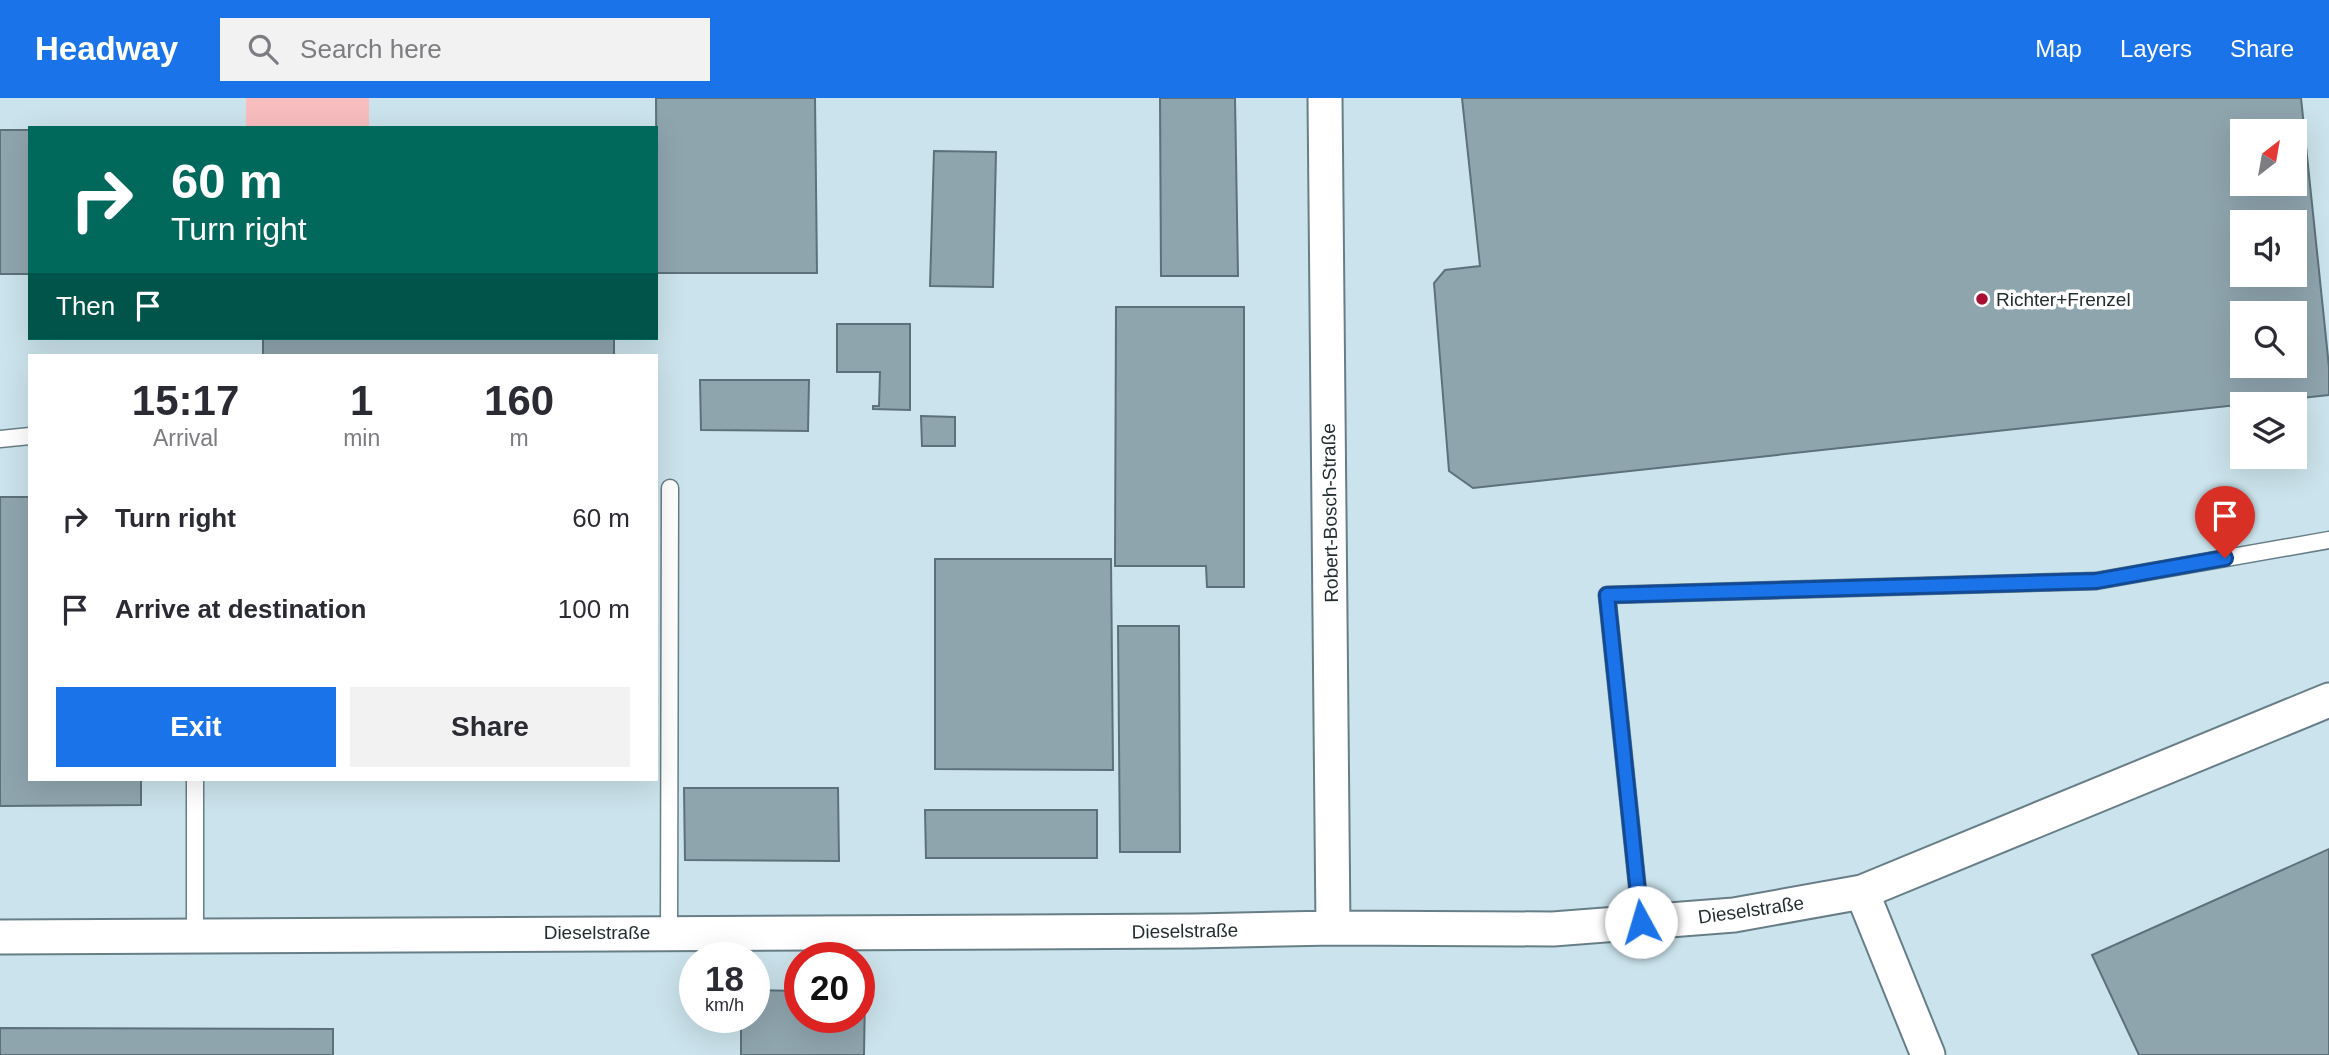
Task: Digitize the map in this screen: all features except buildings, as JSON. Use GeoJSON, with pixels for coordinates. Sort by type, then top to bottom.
{"type":"FeatureCollection","features":[{"type":"Feature","properties":{"kind":"street","name":"Robert-Bosch-Straße"},"geometry":{"type":"LineString","coordinates":[[1325,98],[1333,928]]}},
{"type":"Feature","properties":{"kind":"street","name":"Dieselstraße"},"geometry":{"type":"LineString","coordinates":[[0,937],[1333,928],[1553,929],[1734,915],[1862,892],[2329,699]]}},
{"type":"Feature","properties":{"kind":"street"},"geometry":{"type":"LineString","coordinates":[[1862,892],[1928,1055]]}},
{"type":"Feature","properties":{"kind":"lane"},"geometry":{"type":"LineString","coordinates":[[0,439],[28,436]]}},
{"type":"Feature","properties":{"kind":"lane"},"geometry":{"type":"LineString","coordinates":[[668,932],[670,488]]}},
{"type":"Feature","properties":{"kind":"lane"},"geometry":{"type":"LineString","coordinates":[[1641,922],[1607,595],[2096,581],[2329,540]]}},
{"type":"Feature","properties":{"kind":"lane"},"geometry":{"type":"LineString","coordinates":[[195,781],[195,935]]}},
{"type":"Feature","properties":{"kind":"shaded area"},"geometry":{"type":"Polygon","coordinates":[[[246,98],[369,98],[369,126],[246,126],[246,98]]]}},
{"type":"Feature","properties":{"kind":"place","name":"Richter+Frenzel"},"geometry":{"type":"Point","coordinates":[1982,299]}},
{"type":"Feature","properties":{"kind":"route"},"geometry":{"type":"LineString","coordinates":[[1641,922],[1607,595],[2096,581],[2225,558]]}}]}
